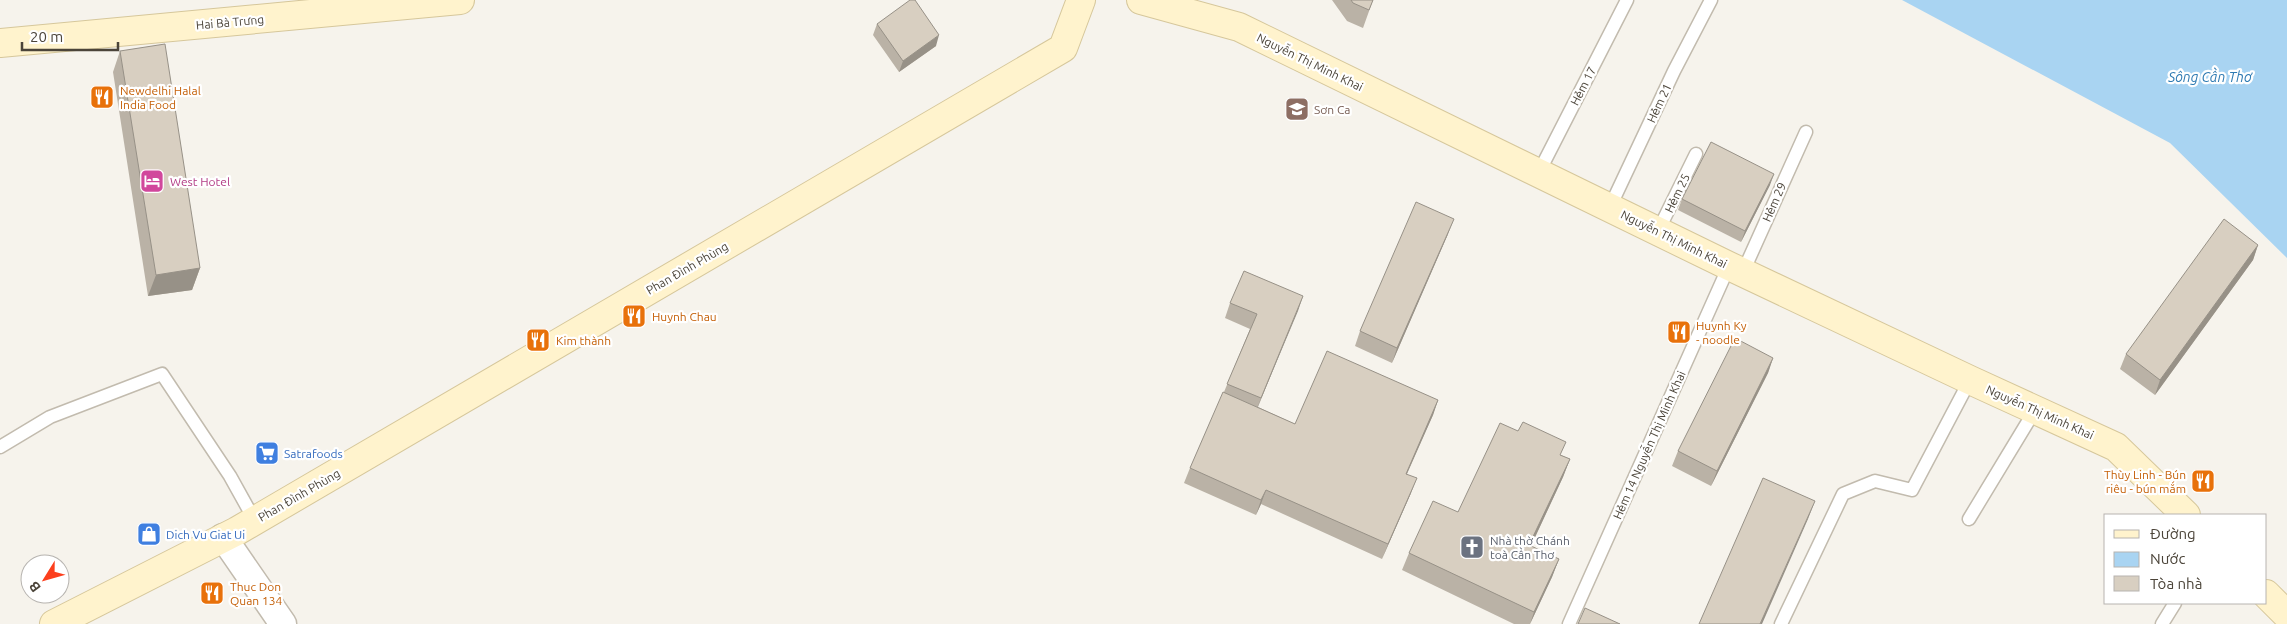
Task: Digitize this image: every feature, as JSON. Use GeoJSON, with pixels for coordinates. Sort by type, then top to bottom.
{"type":"FeatureCollection","features":[{"type":"Feature","properties":{"kind":"street","name":"Hai Bà Trưng"},"geometry":{"type":"LineString","coordinates":[[0,43],[460,0]]}},
{"type":"Feature","properties":{"kind":"street","name":"Phan Đình Phùng"},"geometry":{"type":"LineString","coordinates":[[54,624],[255,520],[1063,48],[1081,0]]}},
{"type":"Feature","properties":{"kind":"street","name":"Nguyễn Thị Minh Khai"},"geometry":{"type":"LineString","coordinates":[[1141,0],[1239,28],[1736,269],[2116,447],[2185,514]]}},
{"type":"Feature","properties":{"kind":"street"},"geometry":{"type":"LineString","coordinates":[[223,537],[282,624]]}},
{"type":"Feature","properties":{"kind":"street"},"geometry":{"type":"LineString","coordinates":[[2267,595],[2287,615]]}},
{"type":"Feature","properties":{"kind":"lane","name":"Hẻm 17"},"geometry":{"type":"LineString","coordinates":[[1538,172],[1627,0]]}},
{"type":"Feature","properties":{"kind":"lane","name":"Hẻm 21"},"geometry":{"type":"LineString","coordinates":[[1610,207],[1674,71],[1711,0]]}},
{"type":"Feature","properties":{"kind":"lane","name":"Hẻm 29"},"geometry":{"type":"LineString","coordinates":[[1736,269],[1806,132]]}},
{"type":"Feature","properties":{"kind":"lane","name":"Hẻm 25"},"geometry":{"type":"LineString","coordinates":[[1658,231],[1696,154]]}},
{"type":"Feature","properties":{"kind":"lane","name":"Hẻm 14 Nguyễn Thị Minh Khai"},"geometry":{"type":"LineString","coordinates":[[1569,624],[1736,269]]}},
{"type":"Feature","properties":{"kind":"lane"},"geometry":{"type":"LineString","coordinates":[[0,447],[50,417],[162,374],[230,476],[255,520]]}},
{"type":"Feature","properties":{"kind":"lane"},"geometry":{"type":"LineString","coordinates":[[1781,624],[1843,494],[1875,481],[1912,490],[1970,380]]}},
{"type":"Feature","properties":{"kind":"lane"},"geometry":{"type":"LineString","coordinates":[[1969,519],[2035,410]]}},
{"type":"Feature","properties":{"kind":"lane"},"geometry":{"type":"LineString","coordinates":[[2162,624],[2174,604]]}},
{"type":"Feature","properties":{"kind":"water","name":"Sông Cần Thơ"},"geometry":{"type":"Polygon","coordinates":[[[1902,0],[2287,0],[2287,258],[2170,143],[1902,0]]]}},
{"type":"Feature","properties":{"kind":"building"},"geometry":{"type":"Polygon","coordinates":[[[910,0],[915,0],[939,35],[903,61],[877,24],[910,0]]]}},
{"type":"Feature","properties":{"kind":"building"},"geometry":{"type":"Polygon","coordinates":[[[1351,0],[1373,0],[1369,10],[1353,3],[1351,0]]]}},
{"type":"Feature","properties":{"kind":"building","name":"West Hotel"},"geometry":{"type":"Polygon","coordinates":[[[165,44],[200,268],[156,275],[120,51],[165,44]]]}},
{"type":"Feature","properties":{"kind":"building"},"geometry":{"type":"Polygon","coordinates":[[[1711,142],[1774,174],[1745,231],[1682,199],[1711,142]]]}},
{"type":"Feature","properties":{"kind":"building"},"geometry":{"type":"Polygon","coordinates":[[[1416,202],[1454,219],[1397,348],[1360,331],[1416,202]]]}},
{"type":"Feature","properties":{"kind":"building"},"geometry":{"type":"Polygon","coordinates":[[[2224,219],[2258,245],[2160,380],[2126,354],[2224,219]]]}},
{"type":"Feature","properties":{"kind":"building"},"geometry":{"type":"Polygon","coordinates":[[[1244,271],[1303,296],[1261,398],[1227,384],[1257,314],[1230,303],[1244,271]]]}},
{"type":"Feature","properties":{"kind":"building"},"geometry":{"type":"Polygon","coordinates":[[[1735,338],[1773,358],[1717,471],[1678,451],[1735,338]]]}},
{"type":"Feature","properties":{"kind":"building"},"geometry":{"type":"Polygon","coordinates":[[[1327,351],[1438,400],[1406,474],[1417,478],[1388,544],[1266,490],[1261,500],[1190,468],[1223,392],[1295,424],[1327,351]]]}},
{"type":"Feature","properties":{"kind":"building","name":"Nhà thờ Chánh toà Cần Thơ"},"geometry":{"type":"Polygon","coordinates":[[[1523,422],[1566,442],[1560,455],[1570,459],[1529,545],[1559,559],[1534,612],[1409,553],[1433,501],[1458,512],[1500,423],[1518,431],[1523,422]]]}},
{"type":"Feature","properties":{"kind":"building"},"geometry":{"type":"Polygon","coordinates":[[[1763,478],[1815,501],[1760,624],[1699,624],[1763,478]]]}},
{"type":"Feature","properties":{"kind":"building"},"geometry":{"type":"Polygon","coordinates":[[[1585,608],[1620,624],[1578,624],[1585,608]]]}},
{"type":"Feature","properties":{"kind":"place","name":"Newdelhi Halal India Food"},"geometry":{"type":"Point","coordinates":[102,97]}},
{"type":"Feature","properties":{"kind":"place","name":"Sơn Ca"},"geometry":{"type":"Point","coordinates":[1297,109]}},
{"type":"Feature","properties":{"kind":"place","name":"West Hotel"},"geometry":{"type":"Point","coordinates":[152,181]}},
{"type":"Feature","properties":{"kind":"place","name":"Huynh Chau"},"geometry":{"type":"Point","coordinates":[634,316]}},
{"type":"Feature","properties":{"kind":"place","name":"Huynh Ky - noodle"},"geometry":{"type":"Point","coordinates":[1679,332]}},
{"type":"Feature","properties":{"kind":"place","name":"Kim thành"},"geometry":{"type":"Point","coordinates":[538,340]}},
{"type":"Feature","properties":{"kind":"place","name":"Satrafoods"},"geometry":{"type":"Point","coordinates":[267,453]}},
{"type":"Feature","properties":{"kind":"place","name":"Thùy Linh - Bún riêu - bún mắm"},"geometry":{"type":"Point","coordinates":[2203,481]}},
{"type":"Feature","properties":{"kind":"place","name":"Dich Vu Giat Ui"},"geometry":{"type":"Point","coordinates":[149,534]}},
{"type":"Feature","properties":{"kind":"place","name":"Nhà thờ Chánh toà Cần Thơ"},"geometry":{"type":"Point","coordinates":[1472,547]}},
{"type":"Feature","properties":{"kind":"place","name":"Thuc Don Quan 134"},"geometry":{"type":"Point","coordinates":[212,593]}}]}
